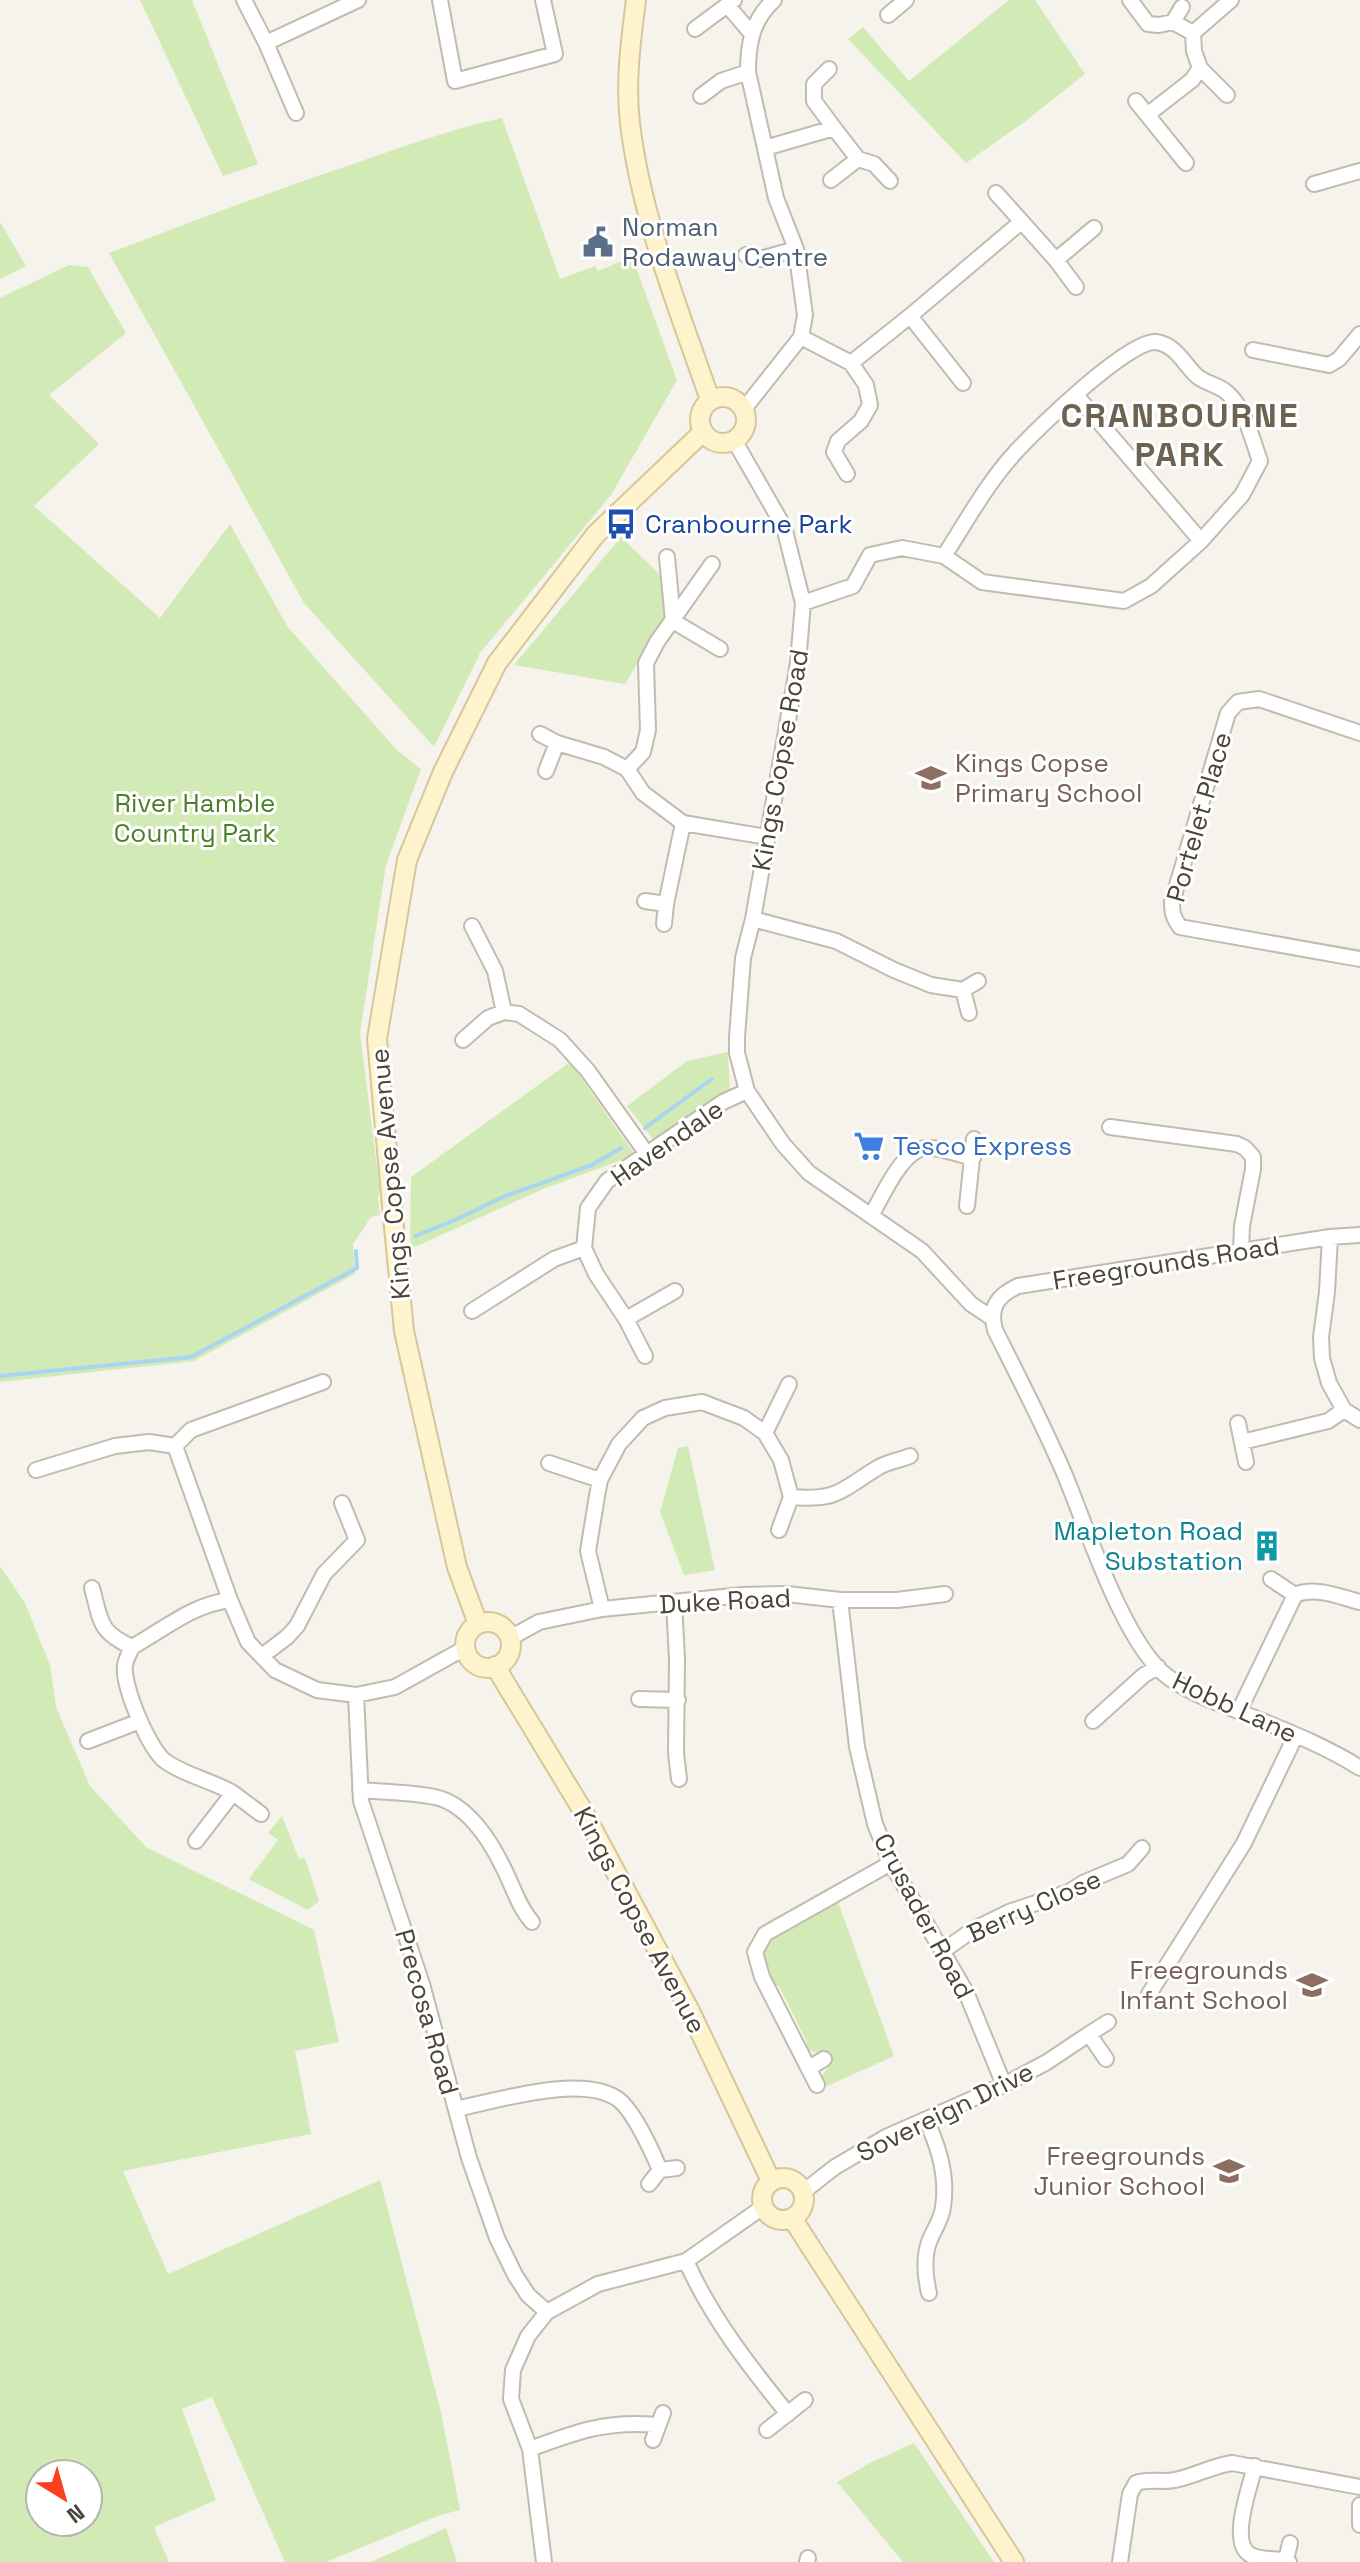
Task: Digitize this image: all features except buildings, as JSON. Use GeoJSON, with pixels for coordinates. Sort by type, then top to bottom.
{"type":"FeatureCollection","features":[{"type":"Feature","properties":{"kind":"street"},"geometry":{"type":"LineString","coordinates":[[244,0],[296,113]]}},
{"type":"Feature","properties":{"kind":"street"},"geometry":{"type":"LineString","coordinates":[[266,43],[358,0]]}},
{"type":"Feature","properties":{"kind":"street"},"geometry":{"type":"LineString","coordinates":[[440,0],[455,81],[555,54],[543,0]]}},
{"type":"Feature","properties":{"kind":"street"},"geometry":{"type":"LineString","coordinates":[[636,0],[629,52],[630,122],[649,222],[710,400]]}},
{"type":"Feature","properties":{"kind":"street"},"geometry":{"type":"LineString","coordinates":[[744,409],[801,337],[805,315],[796,249],[776,198],[748,72],[751,33],[765,8],[774,0]]}},
{"type":"Feature","properties":{"kind":"street"},"geometry":{"type":"LineString","coordinates":[[888,15],[906,0]]}},
{"type":"Feature","properties":{"kind":"street"},"geometry":{"type":"LineString","coordinates":[[1130,0],[1148,24],[1173,22],[1193,33]]}},
{"type":"Feature","properties":{"kind":"street"},"geometry":{"type":"LineString","coordinates":[[1193,33],[1231,0]]}},
{"type":"Feature","properties":{"kind":"street"},"geometry":{"type":"LineString","coordinates":[[695,29],[730,3],[751,33]]}},
{"type":"Feature","properties":{"kind":"street"},"geometry":{"type":"LineString","coordinates":[[1173,22],[1182,7]]}},
{"type":"Feature","properties":{"kind":"street"},"geometry":{"type":"LineString","coordinates":[[1193,33],[1194,51],[1200,68],[1227,95]]}},
{"type":"Feature","properties":{"kind":"street"},"geometry":{"type":"LineString","coordinates":[[1147,115],[1192,80],[1200,68]]}},
{"type":"Feature","properties":{"kind":"street"},"geometry":{"type":"LineString","coordinates":[[829,69],[814,84],[814,101],[858,159],[874,164],[890,181]]}},
{"type":"Feature","properties":{"kind":"street"},"geometry":{"type":"LineString","coordinates":[[701,96],[721,81],[748,72]]}},
{"type":"Feature","properties":{"kind":"street"},"geometry":{"type":"LineString","coordinates":[[1136,101],[1186,163]]}},
{"type":"Feature","properties":{"kind":"street"},"geometry":{"type":"LineString","coordinates":[[765,148],[834,128]]}},
{"type":"Feature","properties":{"kind":"street"},"geometry":{"type":"LineString","coordinates":[[831,180],[858,159]]}},
{"type":"Feature","properties":{"kind":"street"},"geometry":{"type":"LineString","coordinates":[[1314,184],[1359,166]]}},
{"type":"Feature","properties":{"kind":"street"},"geometry":{"type":"LineString","coordinates":[[996,193],[1076,287]]}},
{"type":"Feature","properties":{"kind":"street"},"geometry":{"type":"LineString","coordinates":[[851,363],[1021,222]]}},
{"type":"Feature","properties":{"kind":"street"},"geometry":{"type":"LineString","coordinates":[[1056,260],[1094,228]]}},
{"type":"Feature","properties":{"kind":"street"},"geometry":{"type":"LineString","coordinates":[[752,261],[796,249]]}},
{"type":"Feature","properties":{"kind":"street"},"geometry":{"type":"LineString","coordinates":[[910,316],[963,383]]}},
{"type":"Feature","properties":{"kind":"street"},"geometry":{"type":"LineString","coordinates":[[1253,350],[1329,365],[1339,359],[1360,334]]}},
{"type":"Feature","properties":{"kind":"street"},"geometry":{"type":"LineString","coordinates":[[801,337],[851,363],[866,385],[870,405],[861,421],[838,441],[834,452],[847,474]]}},
{"type":"Feature","properties":{"kind":"street"},"geometry":{"type":"LineString","coordinates":[[803,603],[853,586],[870,555],[902,548],[944,556],[982,582],[1124,601],[1151,586],[1201,541],[1242,495],[1260,461],[1241,412],[1226,391],[1198,377],[1177,352],[1156,342],[1135,348],[1076,395],[1013,455],[980,499],[944,556]]}},
{"type":"Feature","properties":{"kind":"street"},"geometry":{"type":"LineString","coordinates":[[1076,395],[1201,541]]}},
{"type":"Feature","properties":{"kind":"street"},"geometry":{"type":"LineString","coordinates":[[726,396],[744,409],[746,425],[734,440],[718,443],[703,432],[699,417],[710,400],[726,396]]}},
{"type":"Feature","properties":{"kind":"street","name":"Kings Copse Avenue"},"geometry":{"type":"LineString","coordinates":[[478,1624],[457,1567],[404,1331],[393,1217],[377,1039],[407,860],[443,772],[497,663],[596,534],[703,432]]}},
{"type":"Feature","properties":{"kind":"street","name":"Kings Copse Road"},"geometry":{"type":"LineString","coordinates":[[734,440],[784,527],[803,603],[798,663],[753,919],[743,958],[737,1053],[747,1091],[783,1144],[809,1173],[922,1251],[971,1304],[992,1318]]}},
{"type":"Feature","properties":{"kind":"street"},"geometry":{"type":"LineString","coordinates":[[667,557],[673,621]]}},
{"type":"Feature","properties":{"kind":"street"},"geometry":{"type":"LineString","coordinates":[[627,769],[643,752],[648,730],[646,663],[657,642],[712,564]]}},
{"type":"Feature","properties":{"kind":"street"},"geometry":{"type":"LineString","coordinates":[[673,621],[720,649]]}},
{"type":"Feature","properties":{"kind":"street","name":"Portelet Place"},"geometry":{"type":"LineString","coordinates":[[1360,733],[1259,699],[1238,702],[1228,713],[1172,902],[1172,916],[1180,927],[1360,959]]}},
{"type":"Feature","properties":{"kind":"street"},"geometry":{"type":"LineString","coordinates":[[540,734],[557,743],[604,757],[627,769],[643,793],[683,823],[767,837]]}},
{"type":"Feature","properties":{"kind":"street"},"geometry":{"type":"LineString","coordinates":[[546,771],[557,743]]}},
{"type":"Feature","properties":{"kind":"street"},"geometry":{"type":"LineString","coordinates":[[664,924],[683,823]]}},
{"type":"Feature","properties":{"kind":"street"},"geometry":{"type":"LineString","coordinates":[[645,901],[666,904]]}},
{"type":"Feature","properties":{"kind":"street"},"geometry":{"type":"LineString","coordinates":[[753,919],[836,941],[931,985],[963,990],[978,981]]}},
{"type":"Feature","properties":{"kind":"street"},"geometry":{"type":"LineString","coordinates":[[472,926],[475,943],[495,971],[504,1012]]}},
{"type":"Feature","properties":{"kind":"street"},"geometry":{"type":"LineString","coordinates":[[963,990],[969,1013]]}},
{"type":"Feature","properties":{"kind":"street"},"geometry":{"type":"LineString","coordinates":[[469,1038],[488,1018],[504,1012],[519,1014],[560,1040],[588,1071],[647,1154]]}},
{"type":"Feature","properties":{"kind":"street","name":"Havendale"},"geometry":{"type":"LineString","coordinates":[[584,1248],[588,1208],[607,1181],[723,1102],[747,1091]]}},
{"type":"Feature","properties":{"kind":"street"},"geometry":{"type":"LineString","coordinates":[[1117,1125],[1237,1144],[1245,1148],[1253,1157],[1253,1169],[1242,1226],[1241,1251]]}},
{"type":"Feature","properties":{"kind":"street"},"geometry":{"type":"LineString","coordinates":[[967,1206],[974,1139]]}},
{"type":"Feature","properties":{"kind":"street"},"geometry":{"type":"LineString","coordinates":[[871,1216],[901,1165],[912,1154],[925,1148],[973,1158]]}},
{"type":"Feature","properties":{"kind":"street","name":"Freegrounds Road"},"geometry":{"type":"LineString","coordinates":[[992,1318],[993,1306],[998,1298],[1018,1286],[1330,1237],[1360,1235]]}},
{"type":"Feature","properties":{"kind":"street"},"geometry":{"type":"LineString","coordinates":[[1330,1237],[1322,1358],[1329,1383],[1344,1410],[1360,1420]]}},
{"type":"Feature","properties":{"kind":"street"},"geometry":{"type":"LineString","coordinates":[[472,1311],[554,1259],[584,1248],[645,1356]]}},
{"type":"Feature","properties":{"kind":"street"},"geometry":{"type":"LineString","coordinates":[[626,1319],[675,1291]]}},
{"type":"Feature","properties":{"kind":"street","name":"Hobb Lane"},"geometry":{"type":"LineString","coordinates":[[992,1318],[995,1330],[1030,1396],[1136,1639],[1158,1667],[1193,1693],[1296,1735],[1360,1768]]}},
{"type":"Feature","properties":{"kind":"street"},"geometry":{"type":"LineString","coordinates":[[175,1446],[191,1430],[323,1382]]}},
{"type":"Feature","properties":{"kind":"street"},"geometry":{"type":"LineString","coordinates":[[765,1433],[789,1384]]}},
{"type":"Feature","properties":{"kind":"street"},"geometry":{"type":"LineString","coordinates":[[602,1609],[588,1551],[600,1480],[619,1444],[643,1418],[665,1408],[702,1402],[729,1411],[765,1433],[781,1460],[791,1497],[779,1530]]}},
{"type":"Feature","properties":{"kind":"street"},"geometry":{"type":"LineString","coordinates":[[1242,1442],[1328,1421],[1344,1410]]}},
{"type":"Feature","properties":{"kind":"street"},"geometry":{"type":"LineString","coordinates":[[1238,1423],[1246,1462]]}},
{"type":"Feature","properties":{"kind":"street"},"geometry":{"type":"LineString","coordinates":[[36,1470],[115,1446],[149,1442],[175,1446]]}},
{"type":"Feature","properties":{"kind":"street"},"geometry":{"type":"LineString","coordinates":[[175,1446],[248,1642],[275,1670],[317,1690],[356,1695],[395,1687],[465,1648]]}},
{"type":"Feature","properties":{"kind":"street"},"geometry":{"type":"LineString","coordinates":[[791,1497],[822,1498],[849,1488],[881,1466],[910,1456]]}},
{"type":"Feature","properties":{"kind":"street"},"geometry":{"type":"LineString","coordinates":[[549,1463],[600,1480]]}},
{"type":"Feature","properties":{"kind":"street"},"geometry":{"type":"LineString","coordinates":[[563,1485],[567,1469]]}},
{"type":"Feature","properties":{"kind":"street"},"geometry":{"type":"LineString","coordinates":[[262,1656],[297,1626],[324,1574],[357,1540],[342,1503]]}},
{"type":"Feature","properties":{"kind":"street"},"geometry":{"type":"LineString","coordinates":[[1271,1579],[1295,1595]]}},
{"type":"Feature","properties":{"kind":"street"},"geometry":{"type":"LineString","coordinates":[[92,1588],[103,1628],[114,1639],[132,1647]]}},
{"type":"Feature","properties":{"kind":"street"},"geometry":{"type":"LineString","coordinates":[[1239,1711],[1295,1595],[1317,1591],[1360,1602]]}},
{"type":"Feature","properties":{"kind":"street","name":"Duke Road"},"geometry":{"type":"LineString","coordinates":[[510,1638],[539,1622],[602,1609],[743,1595],[787,1594],[840,1600],[897,1600],[945,1594]]}},
{"type":"Feature","properties":{"kind":"street"},"geometry":{"type":"LineString","coordinates":[[230,1600],[209,1603],[183,1615],[159,1633],[132,1647],[125,1665],[127,1689],[140,1721],[162,1758],[188,1774],[214,1782],[261,1814]]}},
{"type":"Feature","properties":{"kind":"street","name":"Crusader Road"},"geometry":{"type":"LineString","coordinates":[[840,1600],[857,1747],[875,1824],[891,1863],[966,1992],[1004,2085]]}},
{"type":"Feature","properties":{"kind":"street"},"geometry":{"type":"LineString","coordinates":[[674,1603],[679,1779]]}},
{"type":"Feature","properties":{"kind":"street"},"geometry":{"type":"LineString","coordinates":[[478,1624],[501,1626],[510,1638],[509,1653],[505,1660],[495,1666],[479,1666],[465,1648],[467,1636],[478,1624]]}},
{"type":"Feature","properties":{"kind":"street","name":"Kings Copse Avenue"},"geometry":{"type":"LineString","coordinates":[[495,1666],[583,1811],[690,2011],[771,2181]]}},
{"type":"Feature","properties":{"kind":"street"},"geometry":{"type":"LineString","coordinates":[[1093,1721],[1144,1675],[1158,1667]]}},
{"type":"Feature","properties":{"kind":"street","name":"Precosa Road"},"geometry":{"type":"LineString","coordinates":[[356,1695],[361,1801],[422,1984],[469,2158],[497,2238],[521,2285],[547,2312]]}},
{"type":"Feature","properties":{"kind":"street"},"geometry":{"type":"LineString","coordinates":[[639,1699],[678,1700]]}},
{"type":"Feature","properties":{"kind":"street"},"geometry":{"type":"LineString","coordinates":[[88,1741],[140,1721]]}},
{"type":"Feature","properties":{"kind":"street"},"geometry":{"type":"LineString","coordinates":[[1149,1994],[1244,1843],[1296,1735]]}},
{"type":"Feature","properties":{"kind":"street"},"geometry":{"type":"LineString","coordinates":[[360,1790],[437,1797],[456,1806],[490,1845],[504,1867],[524,1913],[532,1922]]}},
{"type":"Feature","properties":{"kind":"street"},"geometry":{"type":"LineString","coordinates":[[196,1841],[233,1793]]}},
{"type":"Feature","properties":{"kind":"street","name":"Berry Close"},"geometry":{"type":"LineString","coordinates":[[943,1951],[974,1929],[1009,1912],[1069,1892],[1128,1864],[1142,1848]]}},
{"type":"Feature","properties":{"kind":"street"},"geometry":{"type":"LineString","coordinates":[[817,2085],[762,1977],[755,1952],[765,1934],[891,1863]]}},
{"type":"Feature","properties":{"kind":"street","name":"Berry Close"},"geometry":{"type":"LineString","coordinates":[[1128,1864],[1137,1877]]}},
{"type":"Feature","properties":{"kind":"street","name":"Sovereign Drive"},"geometry":{"type":"LineString","coordinates":[[803,2192],[835,2167],[886,2137],[1004,2085],[1047,2062],[1108,2022]]}},
{"type":"Feature","properties":{"kind":"street"},"geometry":{"type":"LineString","coordinates":[[1089,2034],[1106,2059]]}},
{"type":"Feature","properties":{"kind":"street"},"geometry":{"type":"LineString","coordinates":[[809,2068],[824,2059]]}},
{"type":"Feature","properties":{"kind":"street"},"geometry":{"type":"LineString","coordinates":[[456,2109],[532,2093],[577,2088],[600,2091],[620,2101],[660,2170]]}},
{"type":"Feature","properties":{"kind":"street"},"geometry":{"type":"LineString","coordinates":[[926,2120],[939,2146],[945,2181],[943,2209],[922,2243],[929,2293]]}},
{"type":"Feature","properties":{"kind":"street"},"geometry":{"type":"LineString","coordinates":[[649,2184],[660,2170],[677,2168]]}},
{"type":"Feature","properties":{"kind":"street"},"geometry":{"type":"LineString","coordinates":[[786,2178],[799,2185],[803,2192],[803,2204],[792,2218],[772,2217],[763,2207],[762,2193],[771,2181],[786,2178]]}},
{"type":"Feature","properties":{"kind":"street"},"geometry":{"type":"LineString","coordinates":[[544,2562],[530,2449],[511,2399],[513,2370],[528,2336],[547,2312],[598,2284],[686,2261],[763,2207]]}},
{"type":"Feature","properties":{"kind":"street"},"geometry":{"type":"LineString","coordinates":[[792,2218],[1014,2562]]}},
{"type":"Feature","properties":{"kind":"street"},"geometry":{"type":"LineString","coordinates":[[686,2261],[697,2286],[745,2362],[788,2414]]}},
{"type":"Feature","properties":{"kind":"street"},"geometry":{"type":"LineString","coordinates":[[767,2430],[805,2400]]}},
{"type":"Feature","properties":{"kind":"street"},"geometry":{"type":"LineString","coordinates":[[530,2449],[574,2432],[607,2424],[660,2419],[653,2440]]}},
{"type":"Feature","properties":{"kind":"street"},"geometry":{"type":"LineString","coordinates":[[1120,2562],[1130,2494],[1136,2483],[1145,2479],[1174,2480],[1232,2463],[1360,2487]]}},
{"type":"Feature","properties":{"kind":"street"},"geometry":{"type":"LineString","coordinates":[[1255,2466],[1239,2535],[1241,2547],[1252,2556],[1288,2561],[1290,2543]]}},
{"type":"Feature","properties":{"kind":"street"},"geometry":{"type":"LineString","coordinates":[[1360,2505],[1360,2525]]}},
{"type":"Feature","properties":{"kind":"green space"},"geometry":{"type":"Polygon","coordinates":[[[140,0],[192,0],[258,164],[223,176],[140,0]]]}},
{"type":"Feature","properties":{"kind":"green space"},"geometry":{"type":"Polygon","coordinates":[[[1009,0],[1035,0],[1085,74],[966,163],[848,39],[863,27],[909,81],[1009,0]]]}},
{"type":"Feature","properties":{"kind":"green space"},"geometry":{"type":"Polygon","coordinates":[[[502,118],[560,279],[595,266],[598,271],[632,257],[677,380],[611,495],[480,653],[434,747],[304,603],[109,253],[320,175],[445,133],[502,118]]]}},
{"type":"Feature","properties":{"kind":"green space"},"geometry":{"type":"Polygon","coordinates":[[[0,222],[26,266],[0,279],[0,222]]]}},
{"type":"Feature","properties":{"kind":"green space","name":"River Hamble Country Park"},"geometry":{"type":"Polygon","coordinates":[[[69,265],[88,267],[126,333],[49,395],[99,444],[34,506],[160,618],[230,524],[287,626],[397,750],[421,769],[386,865],[360,1033],[380,1191],[380,1215],[371,1217],[353,1244],[355,1274],[194,1361],[0,1382],[0,298],[69,265]]]}},
{"type":"Feature","properties":{"kind":"green space"},"geometry":{"type":"Polygon","coordinates":[[[621,537],[679,593],[625,684],[514,665],[621,537]]]}},
{"type":"Feature","properties":{"kind":"green space"},"geometry":{"type":"Polygon","coordinates":[[[728,1052],[730,1090],[655,1142],[627,1106],[687,1061],[728,1052]]]}},
{"type":"Feature","properties":{"kind":"green space"},"geometry":{"type":"Polygon","coordinates":[[[570,1062],[635,1155],[543,1189],[410,1249],[411,1177],[570,1062]]]}},
{"type":"Feature","properties":{"kind":"green space"},"geometry":{"type":"Polygon","coordinates":[[[688,1446],[715,1570],[684,1575],[660,1512],[678,1448],[688,1446]]]}},
{"type":"Feature","properties":{"kind":"green space"},"geometry":{"type":"Polygon","coordinates":[[[0,1566],[25,1603],[50,1665],[56,1707],[90,1786],[146,1847],[314,1930],[339,2042],[295,2051],[311,2134],[123,2171],[168,2274],[380,2180],[441,2412],[460,2510],[440,2515],[326,2562],[285,2562],[212,2397],[182,2409],[216,2500],[154,2527],[169,2562],[0,2562],[0,1566]]]}},
{"type":"Feature","properties":{"kind":"green space"},"geometry":{"type":"Polygon","coordinates":[[[282,1816],[299,1859],[305,1858],[319,1901],[308,1910],[249,1879],[278,1840],[268,1833],[282,1816]]]}},
{"type":"Feature","properties":{"kind":"green space"},"geometry":{"type":"Polygon","coordinates":[[[838,1902],[894,2056],[827,2086],[822,2076],[832,2061],[827,2052],[819,2054],[806,2049],[807,2042],[779,1986],[773,1984],[764,1961],[764,1949],[769,1938],[838,1902]]]}},
{"type":"Feature","properties":{"kind":"green space"},"geometry":{"type":"Polygon","coordinates":[[[914,2443],[994,2562],[903,2562],[837,2482],[914,2443]]]}},
{"type":"Feature","properties":{"kind":"green space"},"geometry":{"type":"Polygon","coordinates":[[[446,2528],[457,2562],[371,2562],[446,2528]]]}},
{"type":"Feature","properties":{"kind":"waterway"},"geometry":{"type":"LineString","coordinates":[[645,1128],[712,1079]]}},
{"type":"Feature","properties":{"kind":"waterway"},"geometry":{"type":"LineString","coordinates":[[415,1236],[503,1197],[592,1165],[621,1148]]}},
{"type":"Feature","properties":{"kind":"waterway"},"geometry":{"type":"LineString","coordinates":[[0,1376],[191,1357],[357,1268],[356,1251]]}},
{"type":"Feature","properties":{"kind":"place","name":"Norman Rodaway Centre"},"geometry":{"type":"Point","coordinates":[598,242]}},
{"type":"Feature","properties":{"kind":"place","name":"Cranbourne Park"},"geometry":{"type":"Point","coordinates":[621,524]}},
{"type":"Feature","properties":{"kind":"place","name":"Kings Copse Primary School"},"geometry":{"type":"Point","coordinates":[931,778]}},
{"type":"Feature","properties":{"kind":"place","name":"Tesco Express"},"geometry":{"type":"Point","coordinates":[869,1146]}},
{"type":"Feature","properties":{"kind":"place","name":"Mapleton Road Substation"},"geometry":{"type":"Point","coordinates":[1267,1546]}},
{"type":"Feature","properties":{"kind":"place","name":"Freegrounds Infant School"},"geometry":{"type":"Point","coordinates":[1312,1985]}},
{"type":"Feature","properties":{"kind":"place","name":"Freegrounds Junior School"},"geometry":{"type":"Point","coordinates":[1229,2171]}},
{"type":"Feature","properties":{"kind":"district","name":"CRANBOURNE PARK"},"geometry":{"type":"Point","coordinates":[1180,434]}}]}
